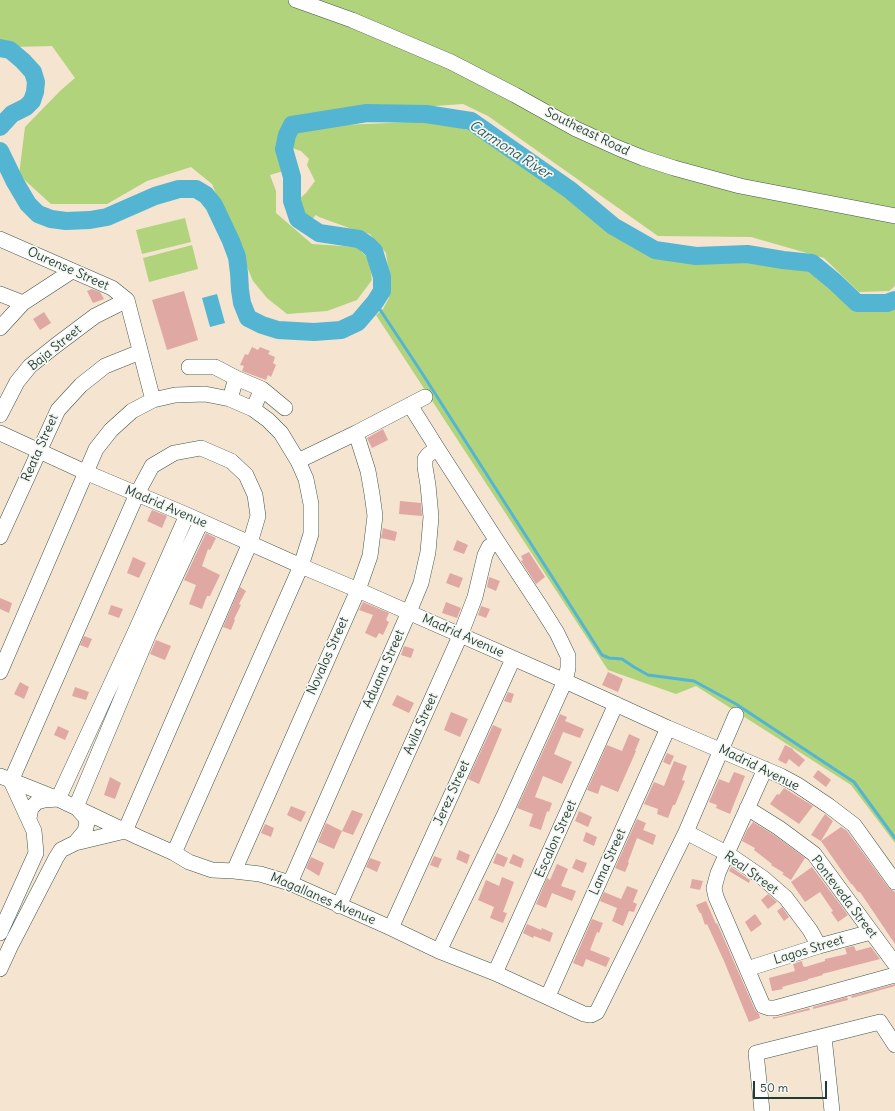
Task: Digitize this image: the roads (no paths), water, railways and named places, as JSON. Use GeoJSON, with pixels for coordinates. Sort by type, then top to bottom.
{"type":"FeatureCollection","features":[{"type":"Feature","properties":{"kind":"street","name":"Southeast Road"},"geometry":{"type":"LineString","coordinates":[[296,0],[359,23],[451,62],[576,129],[643,158],[740,186],[895,216]]}},
{"type":"Feature","properties":{"kind":"street","name":"Ourense Street"},"geometry":{"type":"LineString","coordinates":[[0,239],[112,288],[127,300]]}},
{"type":"Feature","properties":{"kind":"street"},"geometry":{"type":"LineString","coordinates":[[0,328],[24,303],[72,271]]}},
{"type":"Feature","properties":{"kind":"street"},"geometry":{"type":"LineString","coordinates":[[0,294],[24,303]]}},
{"type":"Feature","properties":{"kind":"street"},"geometry":{"type":"LineString","coordinates":[[127,300],[154,400]]}},
{"type":"Feature","properties":{"kind":"street","name":"Baja Street"},"geometry":{"type":"LineString","coordinates":[[0,415],[17,382],[30,366],[95,316],[127,300]]}},
{"type":"Feature","properties":{"kind":"street","name":"Reata Street"},"geometry":{"type":"LineString","coordinates":[[0,537],[58,410],[81,385],[105,366],[140,352]]}},
{"type":"Feature","properties":{"kind":"street"},"geometry":{"type":"LineString","coordinates":[[189,366],[215,367],[262,389],[285,408]]}},
{"type":"Feature","properties":{"kind":"street"},"geometry":{"type":"LineString","coordinates":[[230,399],[236,378]]}},
{"type":"Feature","properties":{"kind":"street"},"geometry":{"type":"LineString","coordinates":[[253,409],[262,389]]}},
{"type":"Feature","properties":{"kind":"street"},"geometry":{"type":"LineString","coordinates":[[0,672],[96,449],[111,430],[132,411],[154,400],[175,395],[205,394],[230,399],[253,409],[281,433],[298,461],[306,480],[311,504],[311,534],[301,566],[174,853]]}},
{"type":"Feature","properties":{"kind":"street"},"geometry":{"type":"LineString","coordinates":[[298,461],[425,397]]}},
{"type":"Feature","properties":{"kind":"street"},"geometry":{"type":"LineString","coordinates":[[410,404],[557,633],[568,656],[568,668],[565,681],[503,818],[439,951]]}},
{"type":"Feature","properties":{"kind":"street","name":"Madrid Avenue"},"geometry":{"type":"LineString","coordinates":[[0,433],[85,472],[409,612],[460,636],[765,769],[796,784],[829,806],[854,826],[895,882]]}},
{"type":"Feature","properties":{"kind":"street","name":"Novalos Street"},"geometry":{"type":"LineString","coordinates":[[234,871],[358,590],[370,556],[374,516],[372,494],[368,471],[356,433]]}},
{"type":"Feature","properties":{"kind":"street"},"geometry":{"type":"LineString","coordinates":[[0,933],[36,853],[34,831],[29,818],[5,779],[137,494],[152,466],[174,453],[201,448],[231,461],[246,476],[255,495],[258,516],[250,543],[125,831],[75,843],[61,850],[0,969]]}},
{"type":"Feature","properties":{"kind":"street","name":"Aduana Street"},"geometry":{"type":"LineString","coordinates":[[290,883],[409,612],[420,583],[428,552],[431,517],[425,459],[437,448]]}},
{"type":"Feature","properties":{"kind":"street"},"geometry":{"type":"LineString","coordinates":[[75,843],[85,831],[87,823],[85,817],[76,807],[187,515]]}},
{"type":"Feature","properties":{"kind":"street"},"geometry":{"type":"LineString","coordinates":[[29,818],[31,808],[37,802],[58,799],[143,630],[201,522]]}},
{"type":"Feature","properties":{"kind":"street","name":"Avila Street"},"geometry":{"type":"LineString","coordinates":[[339,906],[460,636],[475,597],[485,555],[489,547],[497,541]]}},
{"type":"Feature","properties":{"kind":"street","name":"Jerez Street"},"geometry":{"type":"LineString","coordinates":[[391,928],[513,659]]}},
{"type":"Feature","properties":{"kind":"street","name":"Escalon Street"},"geometry":{"type":"LineString","coordinates":[[495,973],[616,704]]}},
{"type":"Feature","properties":{"kind":"street"},"geometry":{"type":"LineString","coordinates":[[686,832],[736,715]]}},
{"type":"Feature","properties":{"kind":"street","name":"Lama Street"},"geometry":{"type":"LineString","coordinates":[[548,996],[668,728]]}},
{"type":"Feature","properties":{"kind":"street"},"geometry":{"type":"LineString","coordinates":[[765,769],[728,854],[718,873],[714,888],[716,897],[764,1006],[775,1008],[895,975]]}},
{"type":"Feature","properties":{"kind":"street","name":"Magallanes Avenue"},"geometry":{"type":"LineString","coordinates":[[5,779],[76,807],[190,862],[212,870],[260,874],[290,883],[439,951],[548,996],[584,1014],[591,1015],[597,1012],[686,832]]}},
{"type":"Feature","properties":{"kind":"street","name":"Ponteveda Street"},"geometry":{"type":"LineString","coordinates":[[747,808],[779,828],[814,854],[895,964]]}},
{"type":"Feature","properties":{"kind":"street","name":"Real Street"},"geometry":{"type":"LineString","coordinates":[[686,832],[728,854],[763,878],[786,898],[810,930],[819,946]]}},
{"type":"Feature","properties":{"kind":"street","name":"Lagos Street"},"geometry":{"type":"LineString","coordinates":[[747,969],[819,946],[871,932]]}},
{"type":"Feature","properties":{"kind":"street"},"geometry":{"type":"LineString","coordinates":[[762,1111],[756,1054],[880,1022],[895,1045]]}},
{"type":"Feature","properties":{"kind":"street"},"geometry":{"type":"LineString","coordinates":[[824,1036],[832,1111]]}},
{"type":"Feature","properties":{"kind":"water"},"geometry":{"type":"Polygon","coordinates":[[[217,294],[225,323],[210,327],[202,298],[217,294]]]}},
{"type":"Feature","properties":{"kind":"waterway","name":"Carmona River"},"geometry":{"type":"LineString","coordinates":[[0,48],[10,50],[23,61],[33,72],[36,82],[32,101],[26,107],[12,114],[0,127]]}},
{"type":"Feature","properties":{"kind":"waterway","name":"Carmona River"},"geometry":{"type":"LineString","coordinates":[[0,151],[15,182],[28,204],[38,214],[51,219],[66,221],[90,220],[107,217],[155,196],[179,189],[196,189],[206,195],[214,205],[237,257],[242,303],[248,318],[262,325],[278,330],[314,332],[341,330],[358,322],[382,291],[382,277],[374,251],[368,245],[359,239],[319,233],[298,219],[292,201],[292,177],[284,149],[287,135],[292,125],[367,113],[426,114],[471,121],[570,190],[613,226],[655,250],[696,256],[747,254],[812,263],[857,303],[887,303],[895,300]]}},
{"type":"Feature","properties":{"kind":"waterway"},"geometry":{"type":"LineString","coordinates":[[375,302],[602,655],[609,658],[622,659],[648,675],[694,681],[736,704],[854,782],[895,838]]}}]}
